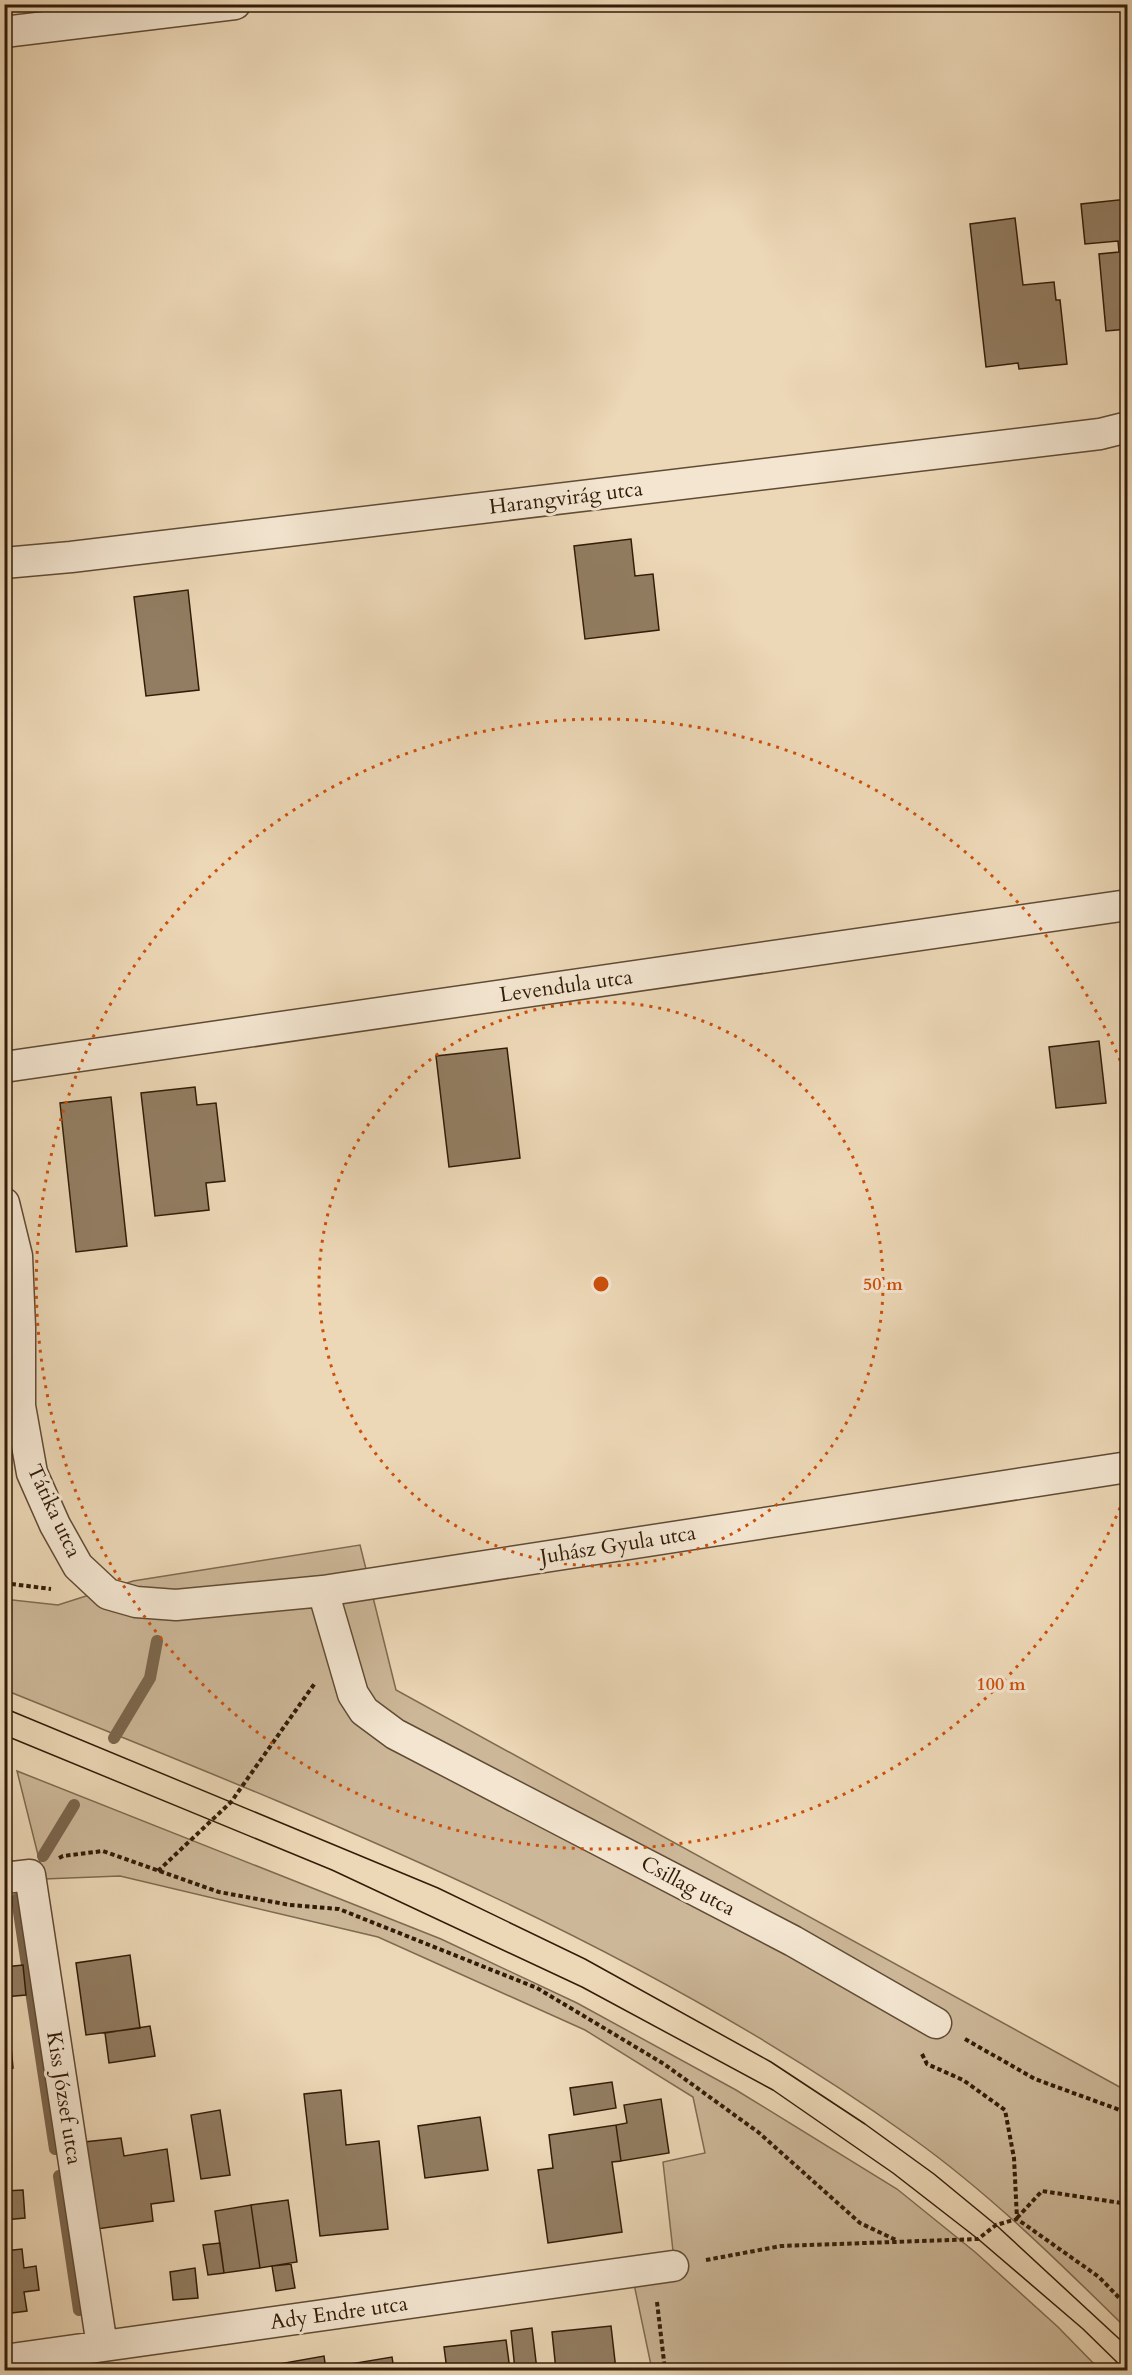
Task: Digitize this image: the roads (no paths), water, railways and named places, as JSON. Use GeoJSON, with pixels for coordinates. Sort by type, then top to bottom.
{"type":"FeatureCollection","features":[{"type":"Feature","properties":{"kind":"street"},"geometry":{"type":"LineString","coordinates":[[4,32],[235,4]]}},
{"type":"Feature","properties":{"kind":"street","name":"Harangvirág utca"},"geometry":{"type":"LineString","coordinates":[[4,563],[82,556],[1100,435],[1128,427]]}},
{"type":"Feature","properties":{"kind":"street","name":"Levendula utca"},"geometry":{"type":"LineString","coordinates":[[4,1068],[1128,905]]}},
{"type":"Feature","properties":{"kind":"street","name":"Tátika utca"},"geometry":{"type":"LineString","coordinates":[[4,1203],[17,1256],[20,1406],[32,1473],[55,1525],[78,1566],[108,1594]]}},
{"type":"Feature","properties":{"kind":"street","name":"Juhász Gyula utca"},"geometry":{"type":"LineString","coordinates":[[108,1594],[136,1602],[176,1605],[323,1591],[1128,1467]]}},
{"type":"Feature","properties":{"kind":"street","name":"Csillag utca"},"geometry":{"type":"LineString","coordinates":[[323,1591],[353,1694],[364,1711],[395,1734],[793,1941],[936,2022]]}},
{"type":"Feature","properties":{"kind":"street","name":"Kiss József utca"},"geometry":{"type":"LineString","coordinates":[[17,1877],[102,2346]]}},
{"type":"Feature","properties":{"kind":"street","name":"Ady Endre utca"},"geometry":{"type":"LineString","coordinates":[[4,2360],[663,2267]]}},
{"type":"Feature","properties":{"kind":"waterway"},"geometry":{"type":"LineString","coordinates":[[114,1738],[150,1678],[157,1641]]}},
{"type":"Feature","properties":{"kind":"waterway"},"geometry":{"type":"LineString","coordinates":[[43,1856],[74,1805]]}},
{"type":"Feature","properties":{"kind":"waterway"},"geometry":{"type":"LineString","coordinates":[[17,1899],[55,2149]]}},
{"type":"Feature","properties":{"kind":"waterway"},"geometry":{"type":"LineString","coordinates":[[59,2176],[79,2310]]}},
{"type":"Feature","properties":{"kind":"tram line"},"geometry":{"type":"LineString","coordinates":[[4,1708],[438,1888],[585,1959],[771,2062],[865,2124],[934,2174],[996,2225],[1128,2347]]}},
{"type":"Feature","properties":{"kind":"tram line"},"geometry":{"type":"LineString","coordinates":[[4,1735],[332,1870],[582,1987],[773,2090],[893,2173],[978,2239],[1083,2329],[1125,2370]]}}]}
